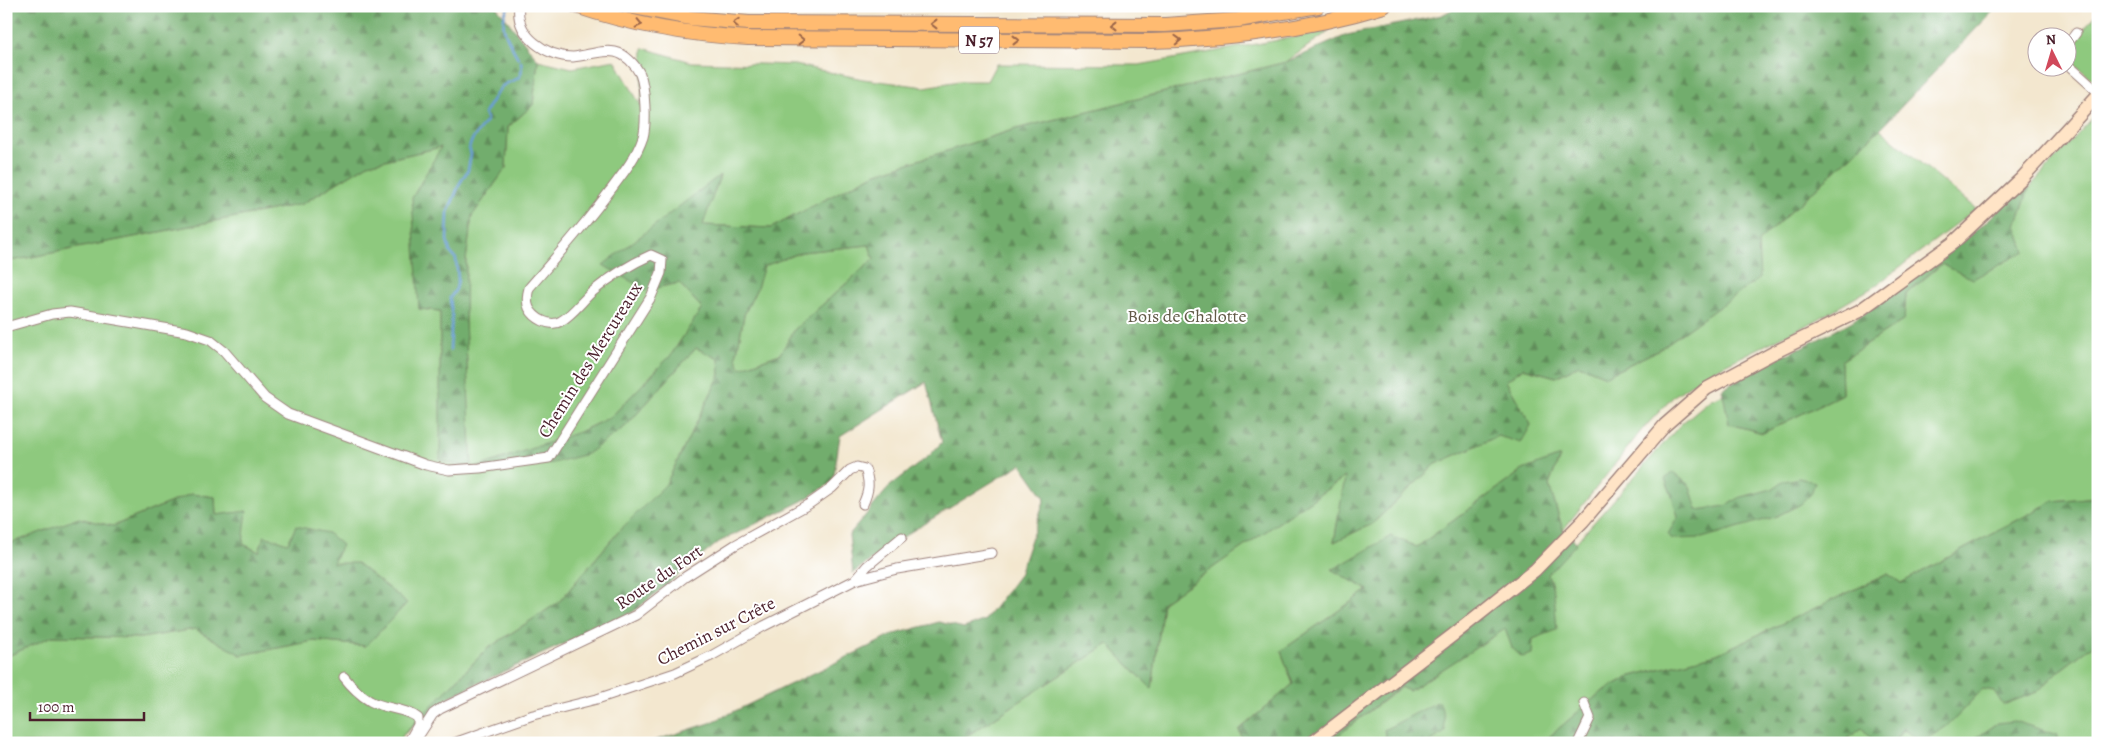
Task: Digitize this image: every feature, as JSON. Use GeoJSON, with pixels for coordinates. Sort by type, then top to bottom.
{"type":"FeatureCollection","features":[{"type":"Feature","properties":{"kind":"highway","name":"N 57"},"geometry":{"type":"LineString","coordinates":[[576,6],[658,28],[704,35],[748,38],[1131,41],[1195,39],[1254,34],[1319,22],[1384,6]]}},
{"type":"Feature","properties":{"kind":"highway","name":"N 57"},"geometry":{"type":"LineString","coordinates":[[628,6],[690,18],[749,23],[1151,25],[1238,20],[1318,6]]}},
{"type":"Feature","properties":{"kind":"main road"},"geometry":{"type":"LineString","coordinates":[[1312,743],[1453,636],[1536,570],[1584,521],[1665,426],[1706,389],[1773,352],[1859,310],[1953,242],[2022,179],[2098,94]]}},
{"type":"Feature","properties":{"kind":"street","name":"Chemin des Mercureaux"},"geometry":{"type":"LineString","coordinates":[[6,327],[52,314],[70,312],[188,332],[210,340],[224,351],[265,398],[288,414],[426,465],[449,470],[480,468],[549,458],[651,297],[661,273],[662,260],[651,255],[639,260],[594,291],[560,322],[551,324],[542,321],[529,308],[527,297],[529,288],[594,212],[633,159],[644,134],[645,115],[640,75],[631,61],[612,51],[575,57],[546,50],[528,38],[519,18],[519,6]]}},
{"type":"Feature","properties":{"kind":"street"},"geometry":{"type":"LineString","coordinates":[[2076,73],[2098,94]]}},
{"type":"Feature","properties":{"kind":"street","name":"Route du Fort"},"geometry":{"type":"LineString","coordinates":[[414,743],[433,714],[440,709],[636,615],[686,577],[735,545],[809,504],[832,488],[850,470],[857,467],[865,470],[869,480],[868,493],[863,504]]}},
{"type":"Feature","properties":{"kind":"street"},"geometry":{"type":"LineString","coordinates":[[855,580],[867,566],[902,537]]}},
{"type":"Feature","properties":{"kind":"street","name":"Chemin sur Crête"},"geometry":{"type":"LineString","coordinates":[[454,743],[532,715],[597,699],[674,673],[711,656],[764,626],[855,580],[897,569],[992,553]]}},
{"type":"Feature","properties":{"kind":"street"},"geometry":{"type":"LineString","coordinates":[[344,677],[355,690],[370,701],[412,713],[418,718],[418,725],[408,743]]}},
{"type":"Feature","properties":{"kind":"street"},"geometry":{"type":"LineString","coordinates":[[1578,743],[1590,718],[1584,703]]}},
{"type":"Feature","properties":{"kind":"green space"},"geometry":{"type":"Polygon","coordinates":[[[6,6],[496,6],[538,60],[533,105],[508,127],[506,168],[472,216],[466,260],[465,320],[472,469],[440,460],[440,311],[419,309],[412,198],[441,147],[368,164],[302,204],[6,262],[6,6]]]}},
{"type":"Feature","properties":{"kind":"green space","name":"Bois de Chalotte"},"geometry":{"type":"Polygon","coordinates":[[[1459,6],[1998,6],[1880,129],[1758,242],[1760,278],[1658,350],[1606,376],[1579,365],[1556,377],[1523,368],[1506,381],[1531,425],[1521,443],[1498,436],[1436,464],[1372,524],[1334,542],[1345,477],[1163,602],[1152,689],[1108,644],[956,743],[647,743],[710,723],[895,634],[939,622],[964,628],[985,620],[1019,575],[1045,498],[1021,464],[909,533],[853,573],[849,535],[890,486],[930,455],[942,442],[926,382],[840,436],[833,482],[802,501],[719,542],[633,612],[451,696],[403,735],[487,649],[559,602],[619,531],[666,484],[720,375],[719,359],[696,348],[626,426],[587,454],[553,463],[472,469],[579,432],[611,417],[671,355],[702,308],[679,283],[646,290],[603,265],[720,175],[703,225],[771,228],[874,174],[1016,129],[1286,62],[1347,35],[1442,15],[1459,6]],[[869,245],[802,252],[764,266],[757,288],[744,315],[736,357],[740,368],[780,354],[795,329],[874,259],[869,245]]]}},
{"type":"Feature","properties":{"kind":"green space"},"geometry":{"type":"Polygon","coordinates":[[[2098,11],[2098,84],[2076,66],[2076,38],[2098,11]]]}},
{"type":"Feature","properties":{"kind":"green space"},"geometry":{"type":"Polygon","coordinates":[[[1329,31],[1286,62],[1016,129],[874,174],[771,228],[702,225],[720,176],[646,290],[679,283],[702,308],[671,355],[611,417],[579,432],[626,426],[696,348],[719,359],[720,375],[666,484],[619,531],[559,602],[487,649],[403,735],[400,742],[6,743],[6,657],[52,636],[141,638],[196,629],[241,655],[314,641],[366,646],[333,564],[288,543],[259,552],[243,544],[216,515],[215,497],[191,494],[113,526],[79,519],[6,545],[6,262],[302,204],[368,164],[441,147],[419,309],[440,311],[441,460],[471,469],[465,320],[466,260],[472,216],[506,168],[508,127],[533,105],[538,60],[572,68],[615,60],[641,106],[643,48],[692,62],[795,65],[863,79],[925,87],[959,81],[987,81],[996,64],[1139,65],[1329,31]]]}},
{"type":"Feature","properties":{"kind":"green space"},"geometry":{"type":"Polygon","coordinates":[[[2098,112],[2098,497],[2053,501],[1901,583],[1888,574],[1717,654],[1628,677],[1600,693],[1542,743],[1428,743],[1445,732],[1384,730],[1388,743],[1328,743],[1401,687],[1409,691],[1506,628],[1533,639],[1554,592],[1548,574],[1681,424],[1711,399],[1724,394],[1729,424],[1763,433],[1842,394],[1841,361],[1904,320],[1906,294],[1942,264],[2016,226],[2029,188],[2098,112]]]}},
{"type":"Feature","properties":{"kind":"green space"},"geometry":{"type":"Polygon","coordinates":[[[1880,129],[1976,209],[1875,286],[1815,321],[1712,371],[1675,395],[1641,431],[1563,530],[1549,485],[1560,457],[1523,470],[1417,547],[1332,569],[1368,590],[1281,651],[1293,684],[1239,730],[1244,743],[956,743],[1108,644],[1152,689],[1163,602],[1346,476],[1334,542],[1372,524],[1436,464],[1498,436],[1531,425],[1506,381],[1523,368],[1556,377],[1579,365],[1606,376],[1658,350],[1759,278],[1758,242],[1880,129]]]}},
{"type":"Feature","properties":{"kind":"green space"},"geometry":{"type":"Polygon","coordinates":[[[2029,188],[2016,226],[2025,251],[1973,279],[1941,264],[1906,294],[1904,320],[1841,361],[1842,394],[1763,433],[1729,424],[1722,389],[1758,368],[1834,331],[1869,310],[1979,228],[2014,196],[2029,188]]]}},
{"type":"Feature","properties":{"kind":"green space"},"geometry":{"type":"Polygon","coordinates":[[[869,245],[874,259],[795,329],[780,354],[740,368],[736,357],[744,315],[757,288],[763,266],[802,252],[869,245]]]}},
{"type":"Feature","properties":{"kind":"green space"},"geometry":{"type":"Polygon","coordinates":[[[1560,456],[1549,485],[1563,530],[1577,543],[1548,574],[1554,592],[1557,630],[1533,639],[1532,654],[1522,657],[1512,648],[1505,629],[1409,691],[1400,687],[1328,743],[1244,743],[1239,730],[1293,684],[1281,651],[1368,590],[1332,570],[1391,536],[1417,547],[1523,470],[1560,456]]]}},
{"type":"Feature","properties":{"kind":"green space"},"geometry":{"type":"Polygon","coordinates":[[[1673,472],[1690,486],[1697,510],[1726,506],[1738,498],[1772,489],[1784,481],[1799,478],[1815,482],[1811,494],[1801,504],[1775,517],[1702,538],[1672,539],[1668,534],[1678,517],[1665,479],[1673,472]]]}},
{"type":"Feature","properties":{"kind":"green space"},"geometry":{"type":"Polygon","coordinates":[[[191,494],[215,497],[216,515],[247,511],[243,544],[259,552],[264,536],[288,543],[296,526],[328,533],[342,545],[333,563],[357,563],[407,603],[366,646],[314,641],[241,655],[195,629],[141,638],[52,636],[6,657],[6,545],[79,518],[113,526],[191,494]]]}},
{"type":"Feature","properties":{"kind":"green space"},"geometry":{"type":"Polygon","coordinates":[[[2098,497],[2098,641],[2059,671],[2037,692],[2003,705],[1994,691],[1983,689],[1947,726],[1922,742],[1904,730],[1894,743],[1875,743],[1862,728],[1842,743],[1542,743],[1600,693],[1628,677],[1717,654],[1888,574],[1901,583],[2053,501],[2098,497]]]}},
{"type":"Feature","properties":{"kind":"green space"},"geometry":{"type":"Polygon","coordinates":[[[2098,641],[2098,743],[2056,743],[2057,735],[1998,723],[1969,743],[1894,743],[1904,730],[1947,726],[1983,688],[2037,692],[2059,671],[2098,641]]]}},
{"type":"Feature","properties":{"kind":"green space"},"geometry":{"type":"Polygon","coordinates":[[[1439,701],[1444,716],[1445,732],[1428,743],[1388,743],[1384,730],[1439,701]]]}},
{"type":"Feature","properties":{"kind":"green space"},"geometry":{"type":"Polygon","coordinates":[[[2014,721],[2058,735],[2056,743],[1969,743],[1998,723],[2014,721]]]}},
{"type":"Feature","properties":{"kind":"green space"},"geometry":{"type":"Polygon","coordinates":[[[1862,728],[1875,743],[1842,743],[1843,741],[1862,728]]]}},
{"type":"Feature","properties":{"kind":"waterway"},"geometry":{"type":"LineString","coordinates":[[509,6],[505,13],[505,33],[518,58]]}},
{"type":"Feature","properties":{"kind":"waterway"},"geometry":{"type":"LineString","coordinates":[[450,350],[452,315],[450,298],[456,289],[458,279],[456,259],[450,252],[447,240],[448,212],[460,183],[468,170],[471,154],[469,148],[472,140],[487,119],[484,114],[501,87],[519,77],[522,69],[521,62]]}}]}
